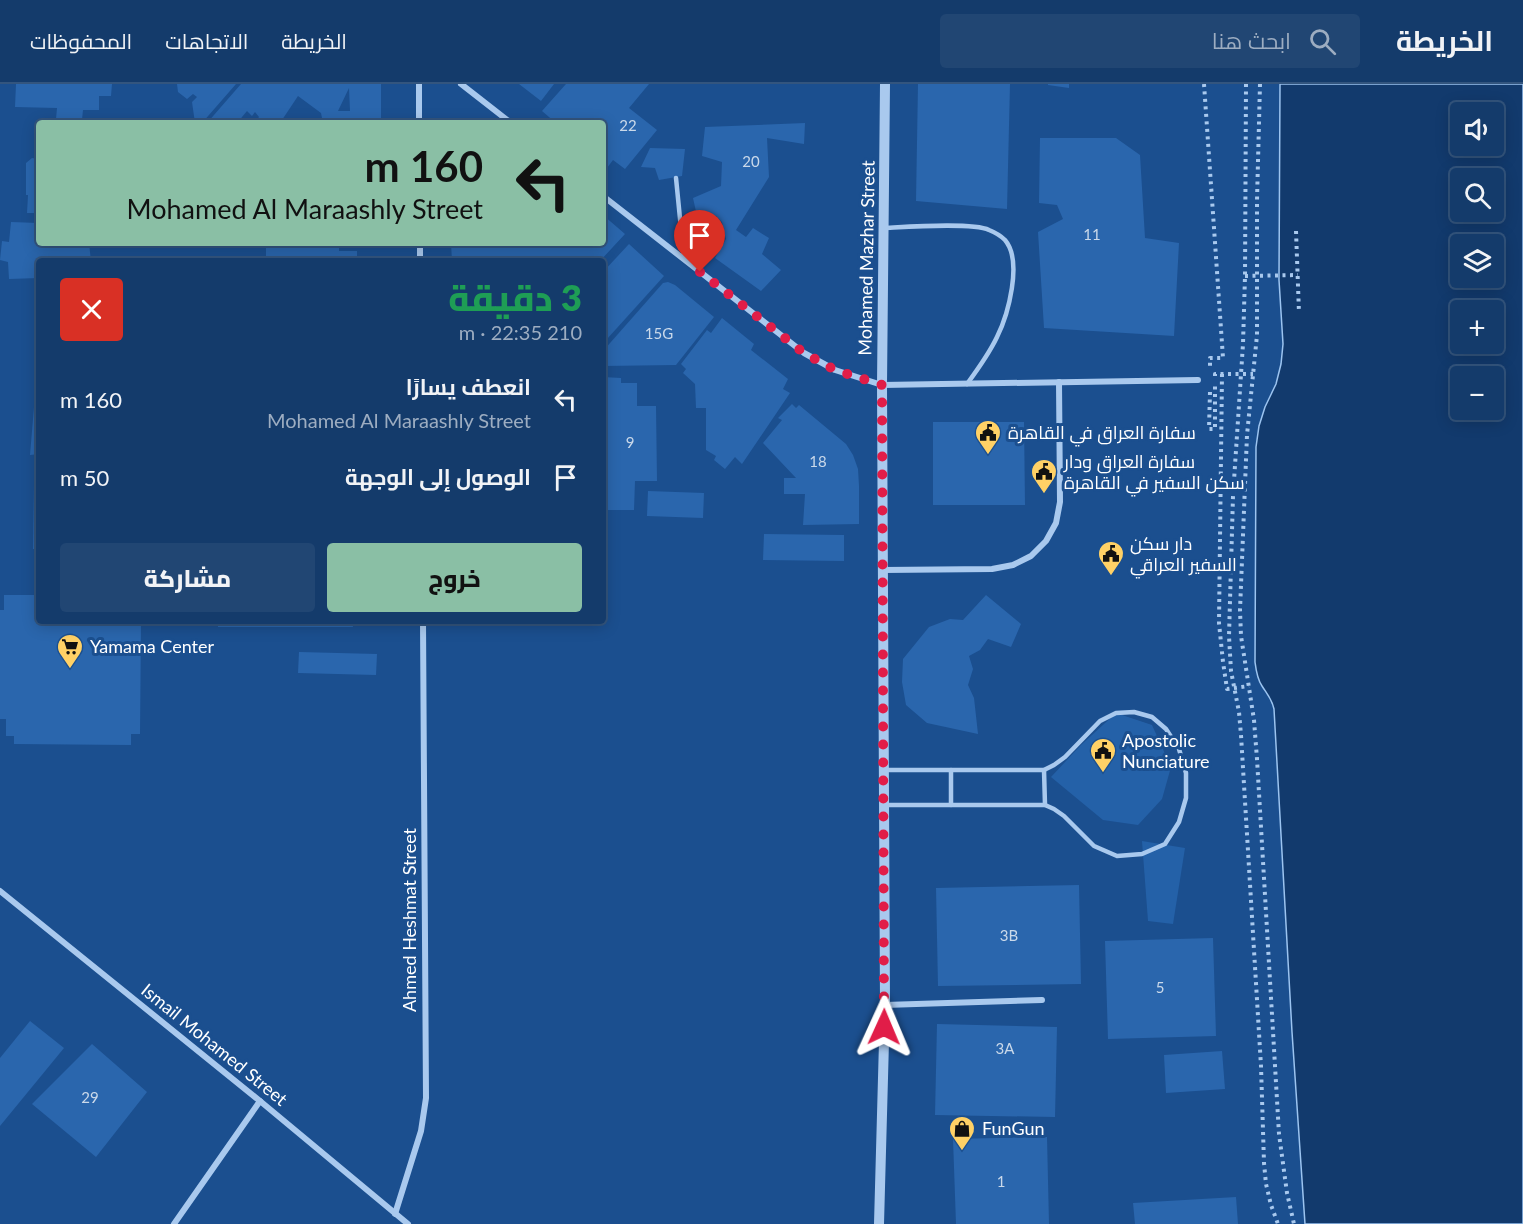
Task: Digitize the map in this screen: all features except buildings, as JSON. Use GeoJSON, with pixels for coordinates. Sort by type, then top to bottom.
{"type":"FeatureCollection","features":[{"type":"Feature","properties":{"kind":"street"},"geometry":{"type":"LineString","coordinates":[[419,84],[419,120]]}},
{"type":"Feature","properties":{"kind":"street"},"geometry":{"type":"LineString","coordinates":[[461,84],[507,120]]}},
{"type":"Feature","properties":{"kind":"street","name":"Mohamed Mazhar Street"},"geometry":{"type":"LineString","coordinates":[[879,1224],[885,1005],[882,385],[885,84]]}},
{"type":"Feature","properties":{"kind":"street"},"geometry":{"type":"LineString","coordinates":[[606,198],[804,353],[835,370],[882,385],[1198,380]]}},
{"type":"Feature","properties":{"kind":"street"},"geometry":{"type":"LineString","coordinates":[[883,570],[992,569],[1013,565],[1031,555],[1046,541],[1056,523],[1060,502],[1059,382]]}},
{"type":"Feature","properties":{"kind":"street","name":"Ahmed Heshmat Street"},"geometry":{"type":"LineString","coordinates":[[394,1214],[421,1131],[426,1098],[423,624]]}},
{"type":"Feature","properties":{"kind":"street","name":"Ismail Mohamed Street"},"geometry":{"type":"LineString","coordinates":[[0,891],[408,1224]]}},
{"type":"Feature","properties":{"kind":"street"},"geometry":{"type":"LineString","coordinates":[[885,1005],[1042,1000]]}},
{"type":"Feature","properties":{"kind":"street"},"geometry":{"type":"LineString","coordinates":[[174,1224],[260,1101]]}},
{"type":"Feature","properties":{"kind":"lane"},"geometry":{"type":"LineString","coordinates":[[676,178],[684,260]]}},
{"type":"Feature","properties":{"kind":"lane"},"geometry":{"type":"LineString","coordinates":[[883,228],[966,226],[988,229],[1005,240],[1014,260],[1008,309],[998,336],[984,361],[967,384]]}},
{"type":"Feature","properties":{"kind":"lane"},"geometry":{"type":"LineString","coordinates":[[884,770],[1044,770],[1065,757],[1100,722],[1116,713],[1134,712],[1152,717],[1166,729],[1179,750],[1186,773],[1186,798],[1179,822],[1165,844],[1142,854],[1117,856],[1094,846],[1064,816],[1045,805],[884,805]]}},
{"type":"Feature","properties":{"kind":"lane"},"geometry":{"type":"LineString","coordinates":[[951,770],[951,805]]}},
{"type":"Feature","properties":{"kind":"lane"},"geometry":{"type":"LineString","coordinates":[[1044,770],[1045,805]]}},
{"type":"Feature","properties":{"kind":"path"},"geometry":{"type":"LineString","coordinates":[[1204,84],[1223,358],[1210,358],[1209,429],[1215,429],[1215,374],[1253,374]]}},
{"type":"Feature","properties":{"kind":"path"},"geometry":{"type":"LineString","coordinates":[[1246,84],[1245,276],[1232,520],[1229,653],[1241,735],[1261,1066],[1264,1163],[1266,1184],[1273,1214],[1278,1224]]}},
{"type":"Feature","properties":{"kind":"path"},"geometry":{"type":"LineString","coordinates":[[1260,84],[1257,335],[1246,435],[1240,610],[1241,636],[1254,720],[1257,759],[1279,1134],[1287,1193],[1294,1224]]}},
{"type":"Feature","properties":{"kind":"path"},"geometry":{"type":"LineString","coordinates":[[1296,231],[1299,313]]}},
{"type":"Feature","properties":{"kind":"path"},"geometry":{"type":"LineString","coordinates":[[1245,276],[1298,275]]}},
{"type":"Feature","properties":{"kind":"path"},"geometry":{"type":"LineString","coordinates":[[1222,374],[1219,623],[1227,689],[1249,686]]}},
{"type":"Feature","properties":{"kind":"shaded area"},"geometry":{"type":"Polygon","coordinates":[[[1280,84],[1523,84],[1523,1224],[1305,1224],[1274,709],[1271,699],[1259,680],[1255,662],[1256,447],[1265,407],[1276,384],[1283,344],[1279,280],[1280,84]]]}},
{"type":"Feature","properties":{"kind":"shaded area"},"geometry":{"type":"Polygon","coordinates":[[[1116,713],[1152,725],[1171,767],[1162,799],[1138,825],[1103,820],[1051,777],[1116,713]]]}},
{"type":"Feature","properties":{"kind":"shaded area"},"geometry":{"type":"Polygon","coordinates":[[[1142,841],[1185,848],[1173,924],[1148,921],[1142,841]]]}},
{"type":"Feature","properties":{"kind":"place","name":"سفارة العراق في القاهرة"},"geometry":{"type":"Point","coordinates":[988,456]}},
{"type":"Feature","properties":{"kind":"place","name":"سفارة العراق ودار سكن السفير في القاهرة"},"geometry":{"type":"Point","coordinates":[1044,495]}},
{"type":"Feature","properties":{"kind":"place","name":"دار سكن السفير العراقي"},"geometry":{"type":"Point","coordinates":[1111,577]}},
{"type":"Feature","properties":{"kind":"place","name":"Yamama Center"},"geometry":{"type":"Point","coordinates":[70,670]}},
{"type":"Feature","properties":{"kind":"place","name":"Apostolic Nunciature"},"geometry":{"type":"Point","coordinates":[1103,774]}},
{"type":"Feature","properties":{"kind":"place","name":"FunGun"},"geometry":{"type":"Point","coordinates":[962,1152]}},
{"type":"Feature","properties":{"kind":"route"},"geometry":{"type":"LineString","coordinates":[[700,272],[804,353],[835,370],[882,385],[884,1027]]}}]}
